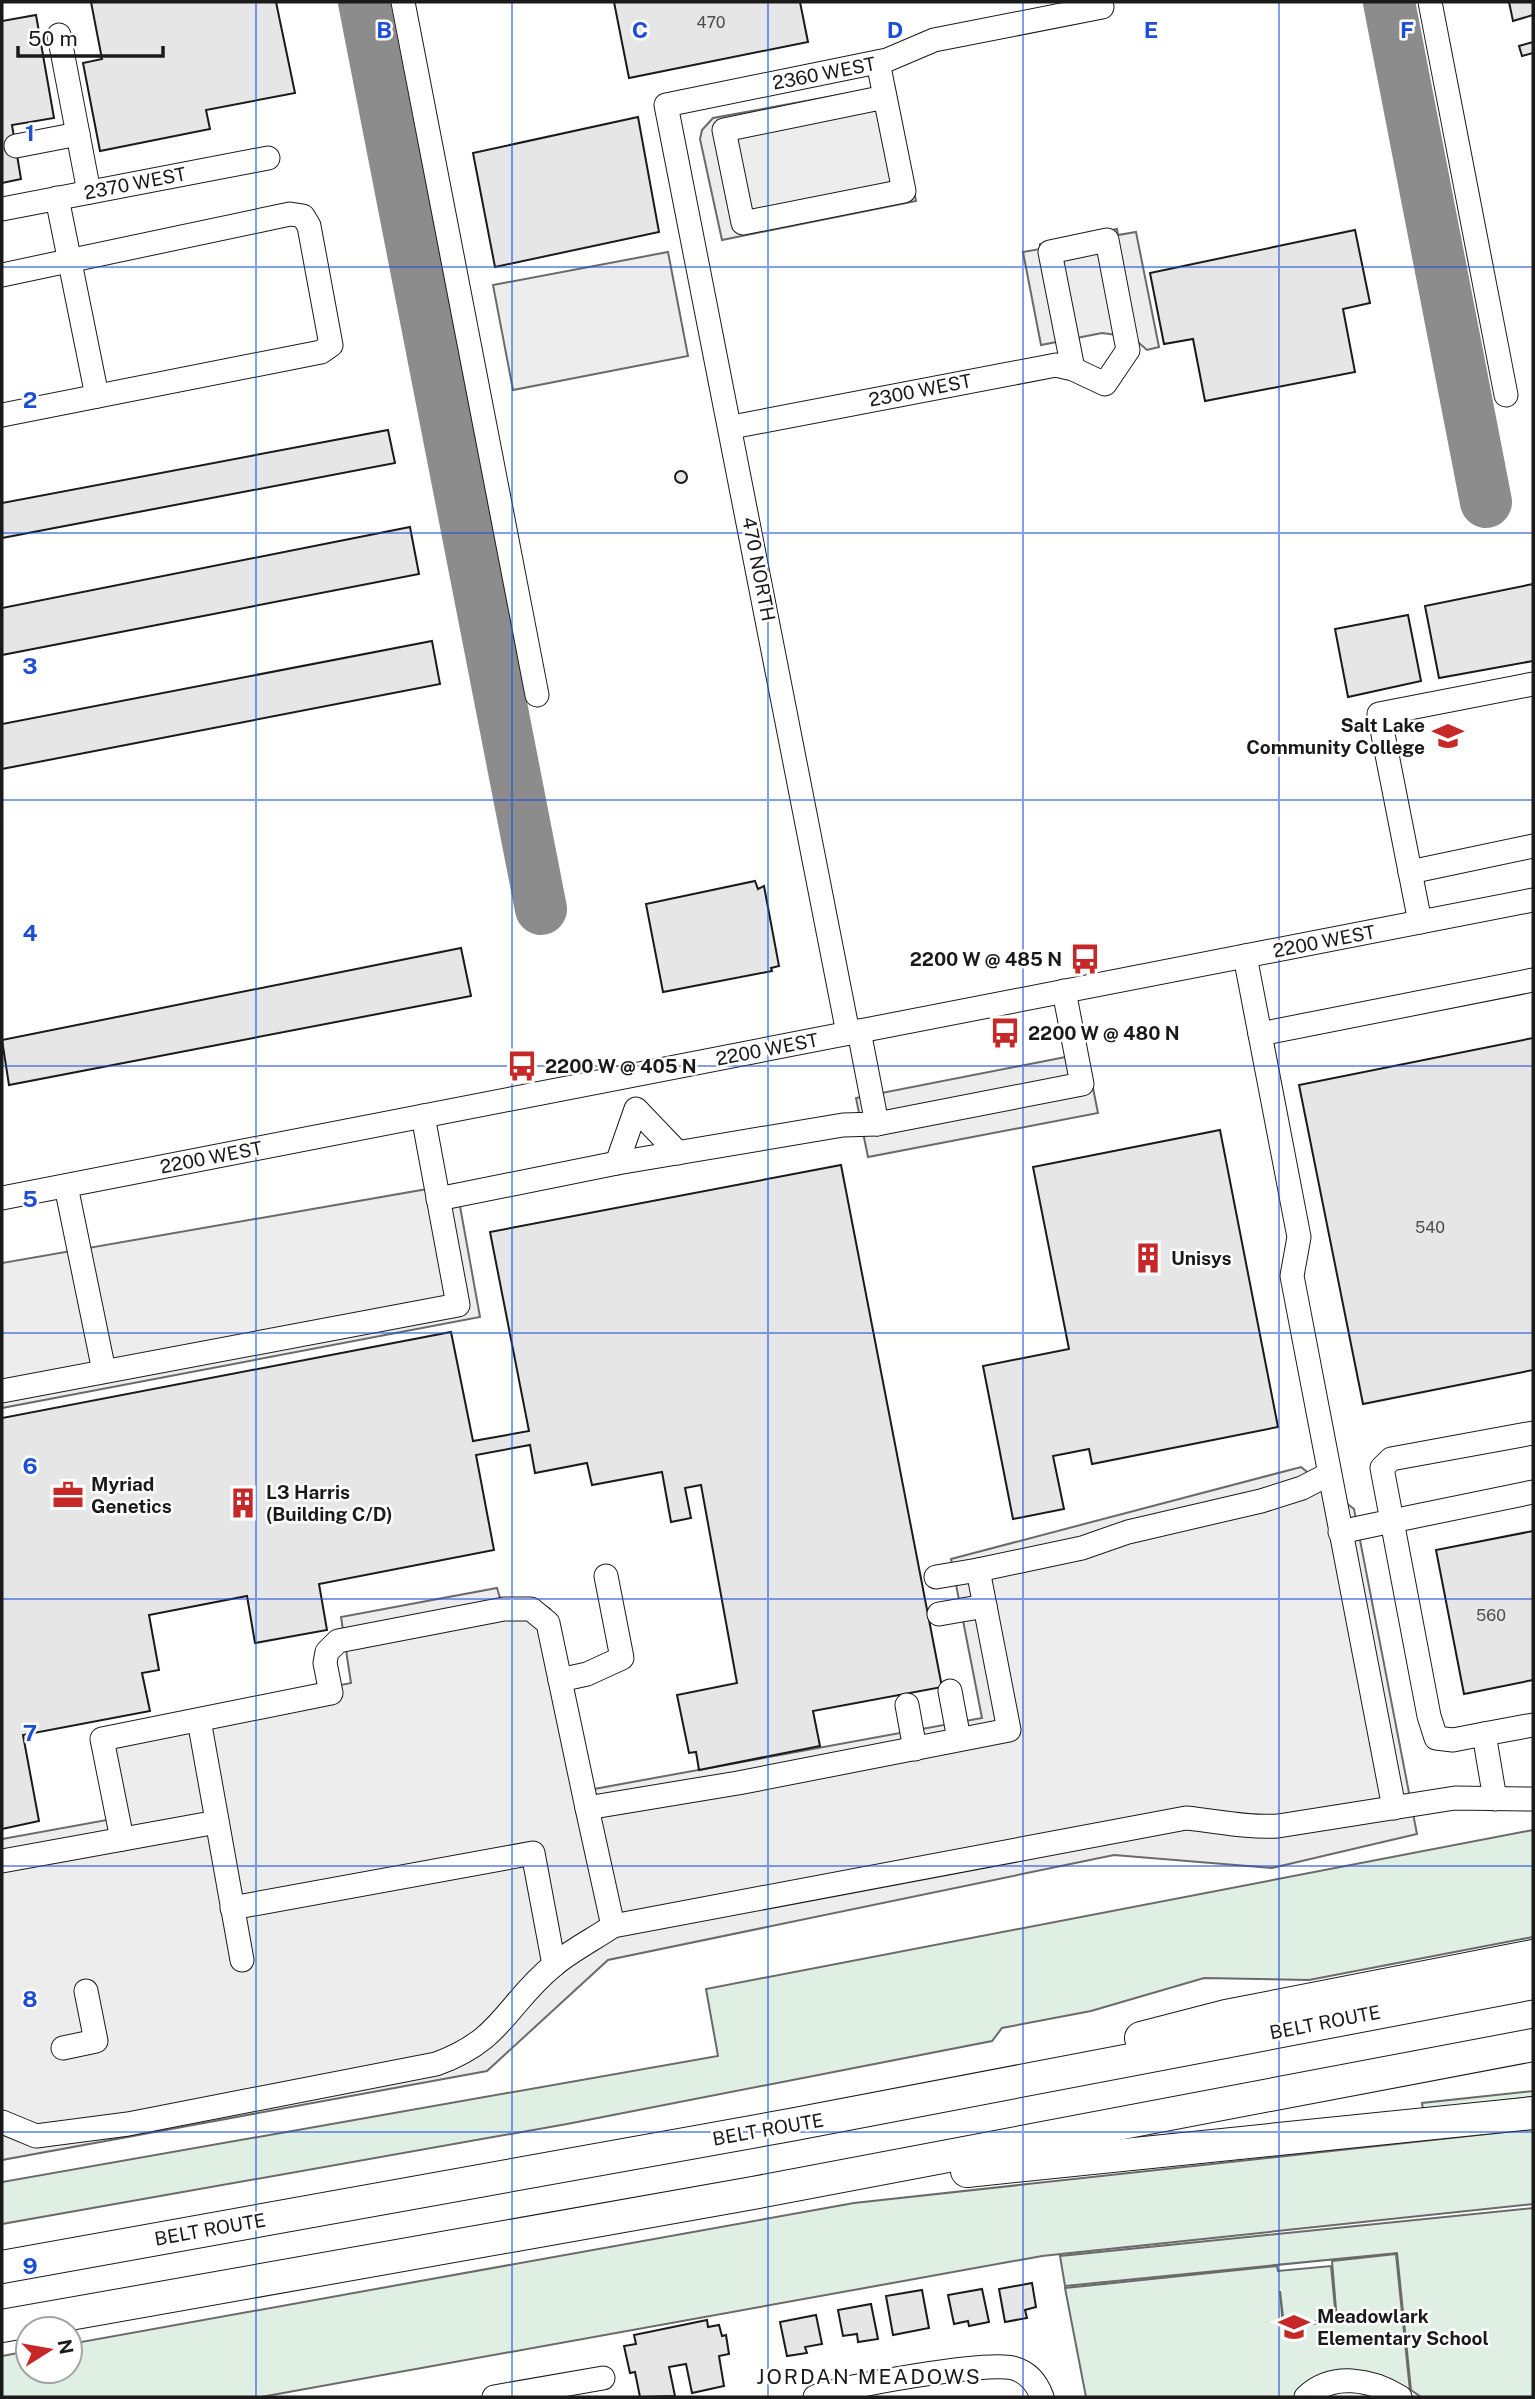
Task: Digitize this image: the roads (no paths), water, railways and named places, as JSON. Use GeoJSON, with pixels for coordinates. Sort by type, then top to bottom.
{"type":"FeatureCollection","features":[{"type":"Feature","properties":{"kind":"highway"},"geometry":{"type":"LineString","coordinates":[[790,2125],[1226,2016],[1533,1956]]}},
{"type":"Feature","properties":{"kind":"highway","name":"BELT ROUTE"},"geometry":{"type":"LineString","coordinates":[[2,2267],[790,2125],[1533,1983]]}},
{"type":"Feature","properties":{"kind":"highway"},"geometry":{"type":"LineString","coordinates":[[2,2326],[753,2193],[1533,2045]]}},
{"type":"Feature","properties":{"kind":"highway"},"geometry":{"type":"LineString","coordinates":[[753,2193],[1533,2113]]}},
{"type":"Feature","properties":{"kind":"street"},"geometry":{"type":"LineString","coordinates":[[403,2],[537,695]]}},
{"type":"Feature","properties":{"kind":"street"},"geometry":{"type":"LineString","coordinates":[[1430,2],[1506,395]]}},
{"type":"Feature","properties":{"kind":"street","name":"2360 WEST"},"geometry":{"type":"LineString","coordinates":[[666,105],[878,62],[934,40],[1101,6]]}},
{"type":"Feature","properties":{"kind":"street"},"geometry":{"type":"LineString","coordinates":[[59,35],[89,192]]}},
{"type":"Feature","properties":{"kind":"street"},"geometry":{"type":"LineString","coordinates":[[878,62],[886,97],[904,191],[743,223],[724,130],[886,97]]}},
{"type":"Feature","properties":{"kind":"street","name":"470 NORTH"},"geometry":{"type":"LineString","coordinates":[[666,105],[853,1032],[877,1124]]}},
{"type":"Feature","properties":{"kind":"street"},"geometry":{"type":"LineString","coordinates":[[16,146],[78,134]]}},
{"type":"Feature","properties":{"kind":"street","name":"2370 WEST"},"geometry":{"type":"LineString","coordinates":[[2,209],[268,158]]}},
{"type":"Feature","properties":{"kind":"street"},"geometry":{"type":"LineString","coordinates":[[57,198],[97,396]]}},
{"type":"Feature","properties":{"kind":"street"},"geometry":{"type":"LineString","coordinates":[[2,275],[290,214],[303,216],[309,226],[331,345],[321,352],[2,415]]}},
{"type":"Feature","properties":{"kind":"street","name":"2300 WEST"},"geometry":{"type":"LineString","coordinates":[[732,427],[1029,368],[1056,365],[1073,369],[1105,384],[1128,350],[1107,240],[1050,252],[1073,369]]}},
{"type":"Feature","properties":{"kind":"street"},"geometry":{"type":"LineString","coordinates":[[1420,922],[1379,714],[1533,684]]}},
{"type":"Feature","properties":{"kind":"street"},"geometry":{"type":"LineString","coordinates":[[1410,872],[1533,846]]}},
{"type":"Feature","properties":{"kind":"street","name":"2200 WEST"},"geometry":{"type":"LineString","coordinates":[[2,1198],[1533,900]]}},
{"type":"Feature","properties":{"kind":"street"},"geometry":{"type":"LineString","coordinates":[[1245,956],[1299,1237],[1292,1276],[1394,1808]]}},
{"type":"Feature","properties":{"kind":"street"},"geometry":{"type":"LineString","coordinates":[[1260,1034],[1533,980]]}},
{"type":"Feature","properties":{"kind":"street"},"geometry":{"type":"LineString","coordinates":[[438,1199],[617,1163],[842,1125],[877,1124],[1082,1084],[1064,991]]}},
{"type":"Feature","properties":{"kind":"street"},"geometry":{"type":"LineString","coordinates":[[617,1163],[636,1110],[631,1076]]}},
{"type":"Feature","properties":{"kind":"street"},"geometry":{"type":"LineString","coordinates":[[636,1110],[678,1153]]}},
{"type":"Feature","properties":{"kind":"street"},"geometry":{"type":"LineString","coordinates":[[2,1391],[458,1305],[423,1116]]}},
{"type":"Feature","properties":{"kind":"street"},"geometry":{"type":"LineString","coordinates":[[66,1186],[104,1371]]}},
{"type":"Feature","properties":{"kind":"street"},"geometry":{"type":"LineString","coordinates":[[1533,1433],[1391,1459],[1382,1468],[1429,1716],[1436,1738],[1453,1740],[1533,1725]]}},
{"type":"Feature","properties":{"kind":"street"},"geometry":{"type":"LineString","coordinates":[[936,1577],[1082,1548],[1128,1532],[1261,1501],[1302,1488],[1329,1474]]}},
{"type":"Feature","properties":{"kind":"street"},"geometry":{"type":"LineString","coordinates":[[1340,1532],[1533,1492]]}},
{"type":"Feature","properties":{"kind":"street"},"geometry":{"type":"LineString","coordinates":[[587,1808],[1009,1730],[978,1570]]}},
{"type":"Feature","properties":{"kind":"street"},"geometry":{"type":"LineString","coordinates":[[560,1679],[587,1674],[622,1658],[606,1576]]}},
{"type":"Feature","properties":{"kind":"street"},"geometry":{"type":"LineString","coordinates":[[939,1614],[985,1606]]}},
{"type":"Feature","properties":{"kind":"street"},"geometry":{"type":"LineString","coordinates":[[122,1839],[102,1739],[331,1693],[325,1663],[327,1652],[338,1642],[504,1609],[531,1609],[548,1623],[613,1926]]}},
{"type":"Feature","properties":{"kind":"street"},"geometry":{"type":"LineString","coordinates":[[950,1690],[959,1739]]}},
{"type":"Feature","properties":{"kind":"street"},"geometry":{"type":"LineString","coordinates":[[907,1704],[915,1749]]}},
{"type":"Feature","properties":{"kind":"street"},"geometry":{"type":"LineString","coordinates":[[199,1720],[242,1961]]}},
{"type":"Feature","properties":{"kind":"street"},"geometry":{"type":"LineString","coordinates":[[1484,1734],[1495,1799]]}},
{"type":"Feature","properties":{"kind":"street"},"geometry":{"type":"LineString","coordinates":[[2,2122],[36,2136],[49,2135],[128,2124],[436,2064],[465,2053],[489,2036],[554,1965],[613,1926],[805,1892],[1137,1825],[1186,1818],[1231,1822],[1255,1828],[1455,1798],[1533,1799]]}},
{"type":"Feature","properties":{"kind":"street"},"geometry":{"type":"LineString","coordinates":[[2,1861],[217,1822]]}},
{"type":"Feature","properties":{"kind":"street"},"geometry":{"type":"LineString","coordinates":[[232,1908],[533,1853],[554,1965]]}},
{"type":"Feature","properties":{"kind":"street"},"geometry":{"type":"LineString","coordinates":[[63,2048],[96,2040],[86,1990]]}},
{"type":"Feature","properties":{"kind":"street"},"geometry":{"type":"LineString","coordinates":[[815,2397],[928,2375],[1005,2367],[1022,2371],[1041,2394]]}},
{"type":"Feature","properties":{"kind":"street"},"geometry":{"type":"LineString","coordinates":[[494,2397],[603,2378]]}},
{"type":"Feature","properties":{"kind":"street"},"geometry":{"type":"LineString","coordinates":[[1306,2397],[1316,2388],[1347,2381],[1383,2386],[1400,2397]]}},
{"type":"Feature","properties":{"kind":"place","name":"Salt Lake Community College"},"geometry":{"type":"Point","coordinates":[1448,736]}},
{"type":"Feature","properties":{"kind":"place","name":"2200 W @ 485 N"},"geometry":{"type":"Point","coordinates":[1085,959]}},
{"type":"Feature","properties":{"kind":"place","name":"2200 W @ 480 N"},"geometry":{"type":"Point","coordinates":[1005,1033]}},
{"type":"Feature","properties":{"kind":"place","name":"2200 W @ 405 N"},"geometry":{"type":"Point","coordinates":[522,1066]}},
{"type":"Feature","properties":{"kind":"place","name":"Unisys"},"geometry":{"type":"Point","coordinates":[1148,1258]}},
{"type":"Feature","properties":{"kind":"place","name":"Myriad Genetics"},"geometry":{"type":"Point","coordinates":[68,1495]}},
{"type":"Feature","properties":{"kind":"place","name":"L3 Harris (Building C/D)"},"geometry":{"type":"Point","coordinates":[243,1503]}},
{"type":"Feature","properties":{"kind":"place","name":"Meadowlark Elementary School"},"geometry":{"type":"Point","coordinates":[1294,2327]}},
{"type":"Feature","properties":{"kind":"district","name":"JORDAN MEADOWS"},"geometry":{"type":"Point","coordinates":[869,2377]}}]}
